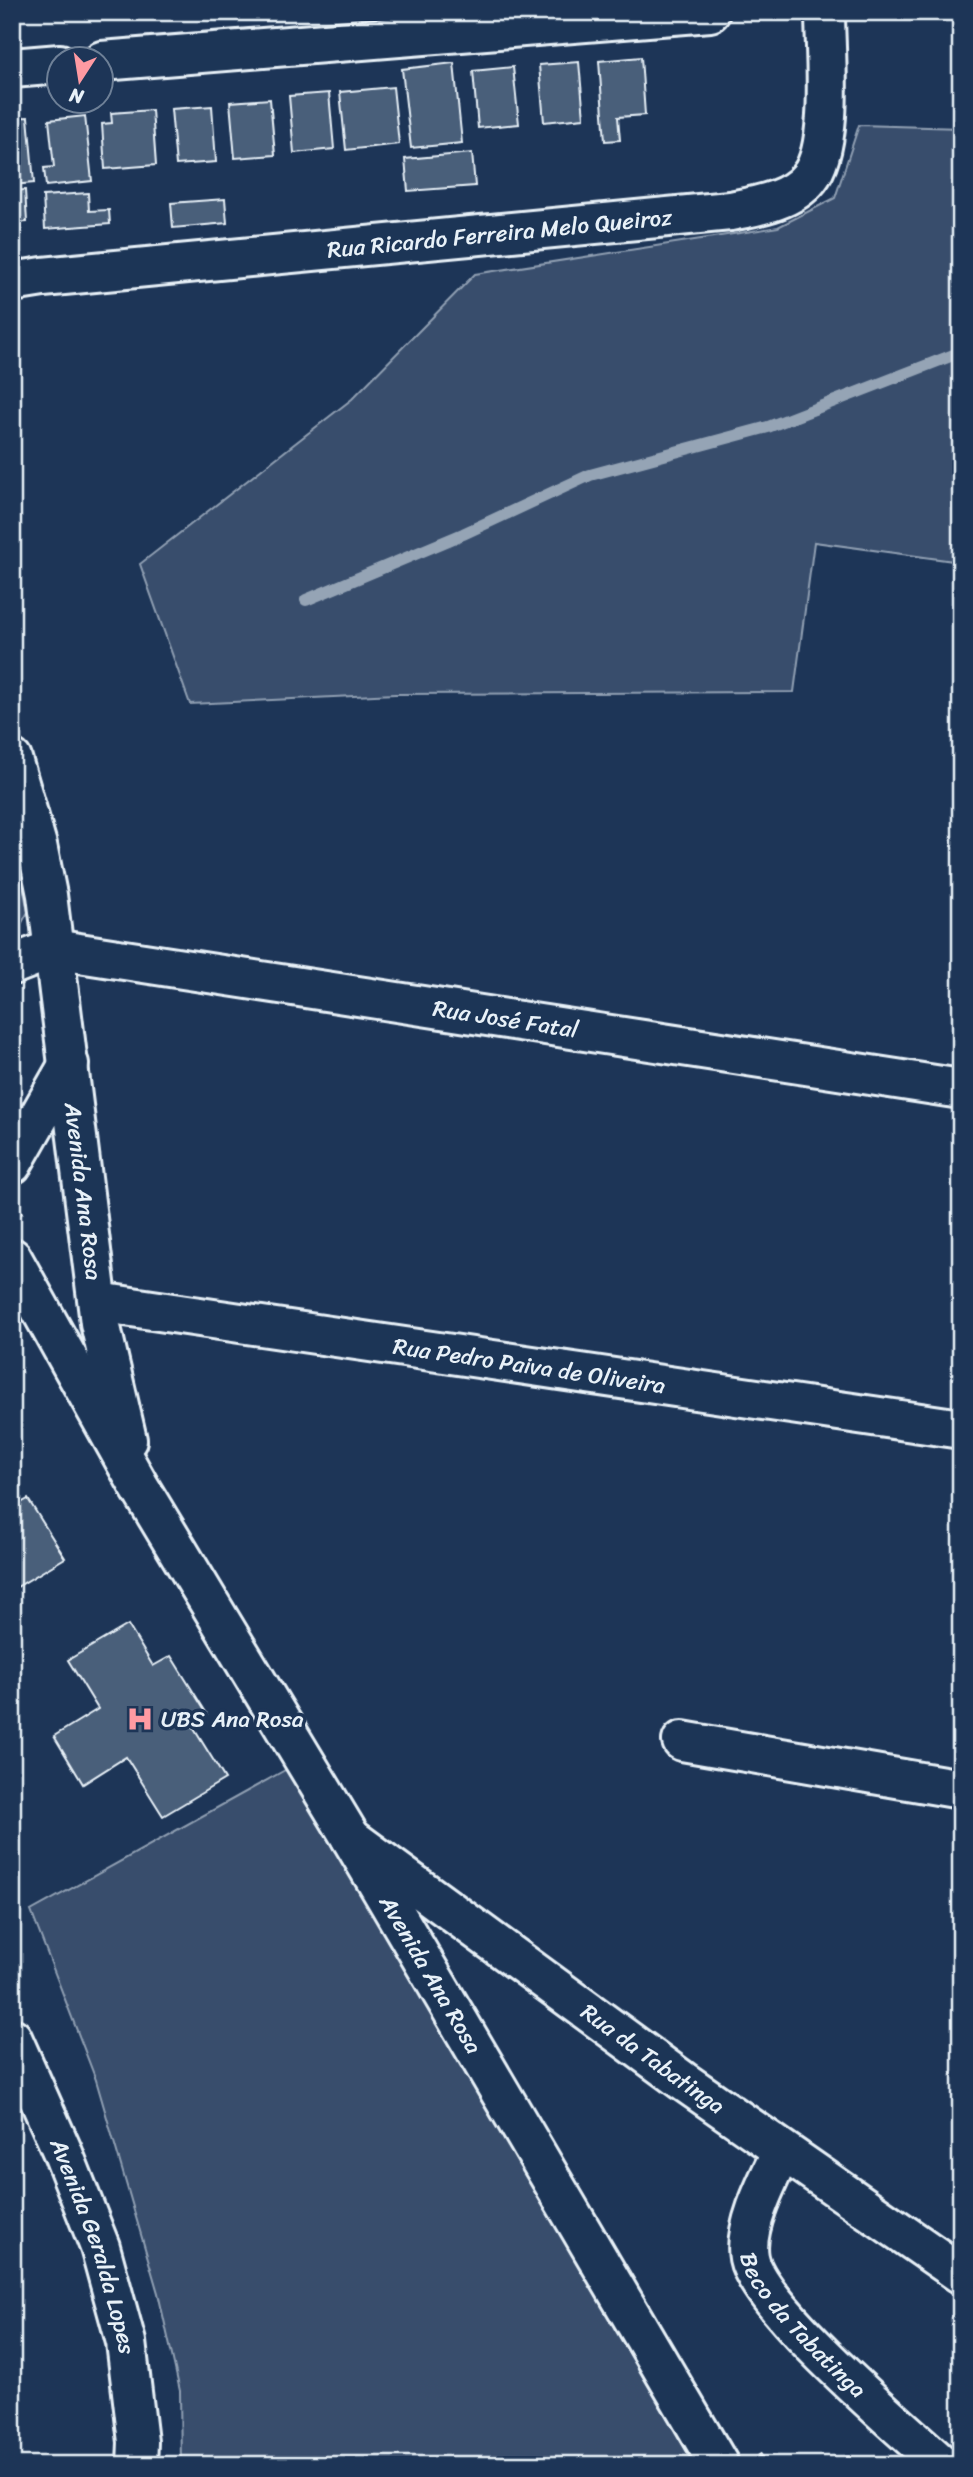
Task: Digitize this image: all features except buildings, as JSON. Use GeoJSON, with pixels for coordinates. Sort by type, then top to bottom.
{"type":"FeatureCollection","features":[{"type":"Feature","properties":{"kind":"street"},"geometry":{"type":"LineString","coordinates":[[116,60],[710,12]]}},
{"type":"Feature","properties":{"kind":"street","name":"Rua Ricardo Ferreira Melo Queiroz"},"geometry":{"type":"LineString","coordinates":[[12,282],[43,276],[730,211],[769,203],[808,180],[818,163],[824,136],[826,93],[825,12]]}},
{"type":"Feature","properties":{"kind":"street"},"geometry":{"type":"LineString","coordinates":[[12,68],[46,65]]}},
{"type":"Feature","properties":{"kind":"street","name":"Avenida Ana Rosa"},"geometry":{"type":"LineString","coordinates":[[12,759],[37,845],[47,895],[100,1323],[139,1486]]}},
{"type":"Feature","properties":{"kind":"street"},"geometry":{"type":"LineString","coordinates":[[12,965],[53,948]]}},
{"type":"Feature","properties":{"kind":"street","name":"Rua José Fatal"},"geometry":{"type":"LineString","coordinates":[[53,948],[961,1088]]}},
{"type":"Feature","properties":{"kind":"street"},"geometry":{"type":"LineString","coordinates":[[12,1164],[69,1064]]}},
{"type":"Feature","properties":{"kind":"street","name":"Avenida Ana Rosa"},"geometry":{"type":"LineString","coordinates":[[12,1258],[139,1486],[351,1838],[719,2465]]}},
{"type":"Feature","properties":{"kind":"street","name":"Rua Pedro Paiva de Oliveira"},"geometry":{"type":"LineString","coordinates":[[97,1302],[961,1429]]}},
{"type":"Feature","properties":{"kind":"street"},"geometry":{"type":"LineString","coordinates":[[682,1741],[961,1789]]}},
{"type":"Feature","properties":{"kind":"street","name":"Rua da Tabatinga"},"geometry":{"type":"LineString","coordinates":[[351,1838],[449,1912],[782,2151],[961,2274]]}},
{"type":"Feature","properties":{"kind":"street","name":"Avenida Geralda Lopes"},"geometry":{"type":"LineString","coordinates":[[12,2038],[63,2153],[100,2247],[126,2342],[138,2442],[137,2465]]}},
{"type":"Feature","properties":{"kind":"street","name":"Beco da Tabatinga"},"geometry":{"type":"LineString","coordinates":[[782,2151],[762,2192],[750,2230],[749,2258],[763,2287],[822,2354],[942,2465]]}},
{"type":"Feature","properties":{"kind":"shaded area"},"geometry":{"type":"Polygon","coordinates":[[[859,125],[961,128],[961,562],[814,542],[794,692],[395,694],[190,704],[140,564],[352,399],[475,274],[778,227],[835,198],[859,125]]]}},
{"type":"Feature","properties":{"kind":"shaded area"},"geometry":{"type":"Polygon","coordinates":[[[12,829],[28,912],[20,926],[12,931],[12,829]]]}},
{"type":"Feature","properties":{"kind":"shaded area"},"geometry":{"type":"Polygon","coordinates":[[[287,1769],[695,2465],[181,2465],[180,2391],[158,2293],[96,2080],[31,1911],[287,1769]]]}},
{"type":"Feature","properties":{"kind":"waterway"},"geometry":{"type":"LineString","coordinates":[[306,600],[463,534],[590,475],[768,427],[961,352]]}},
{"type":"Feature","properties":{"kind":"place","name":"UBS Ana Rosa"},"geometry":{"type":"Point","coordinates":[140,1719]}}]}
